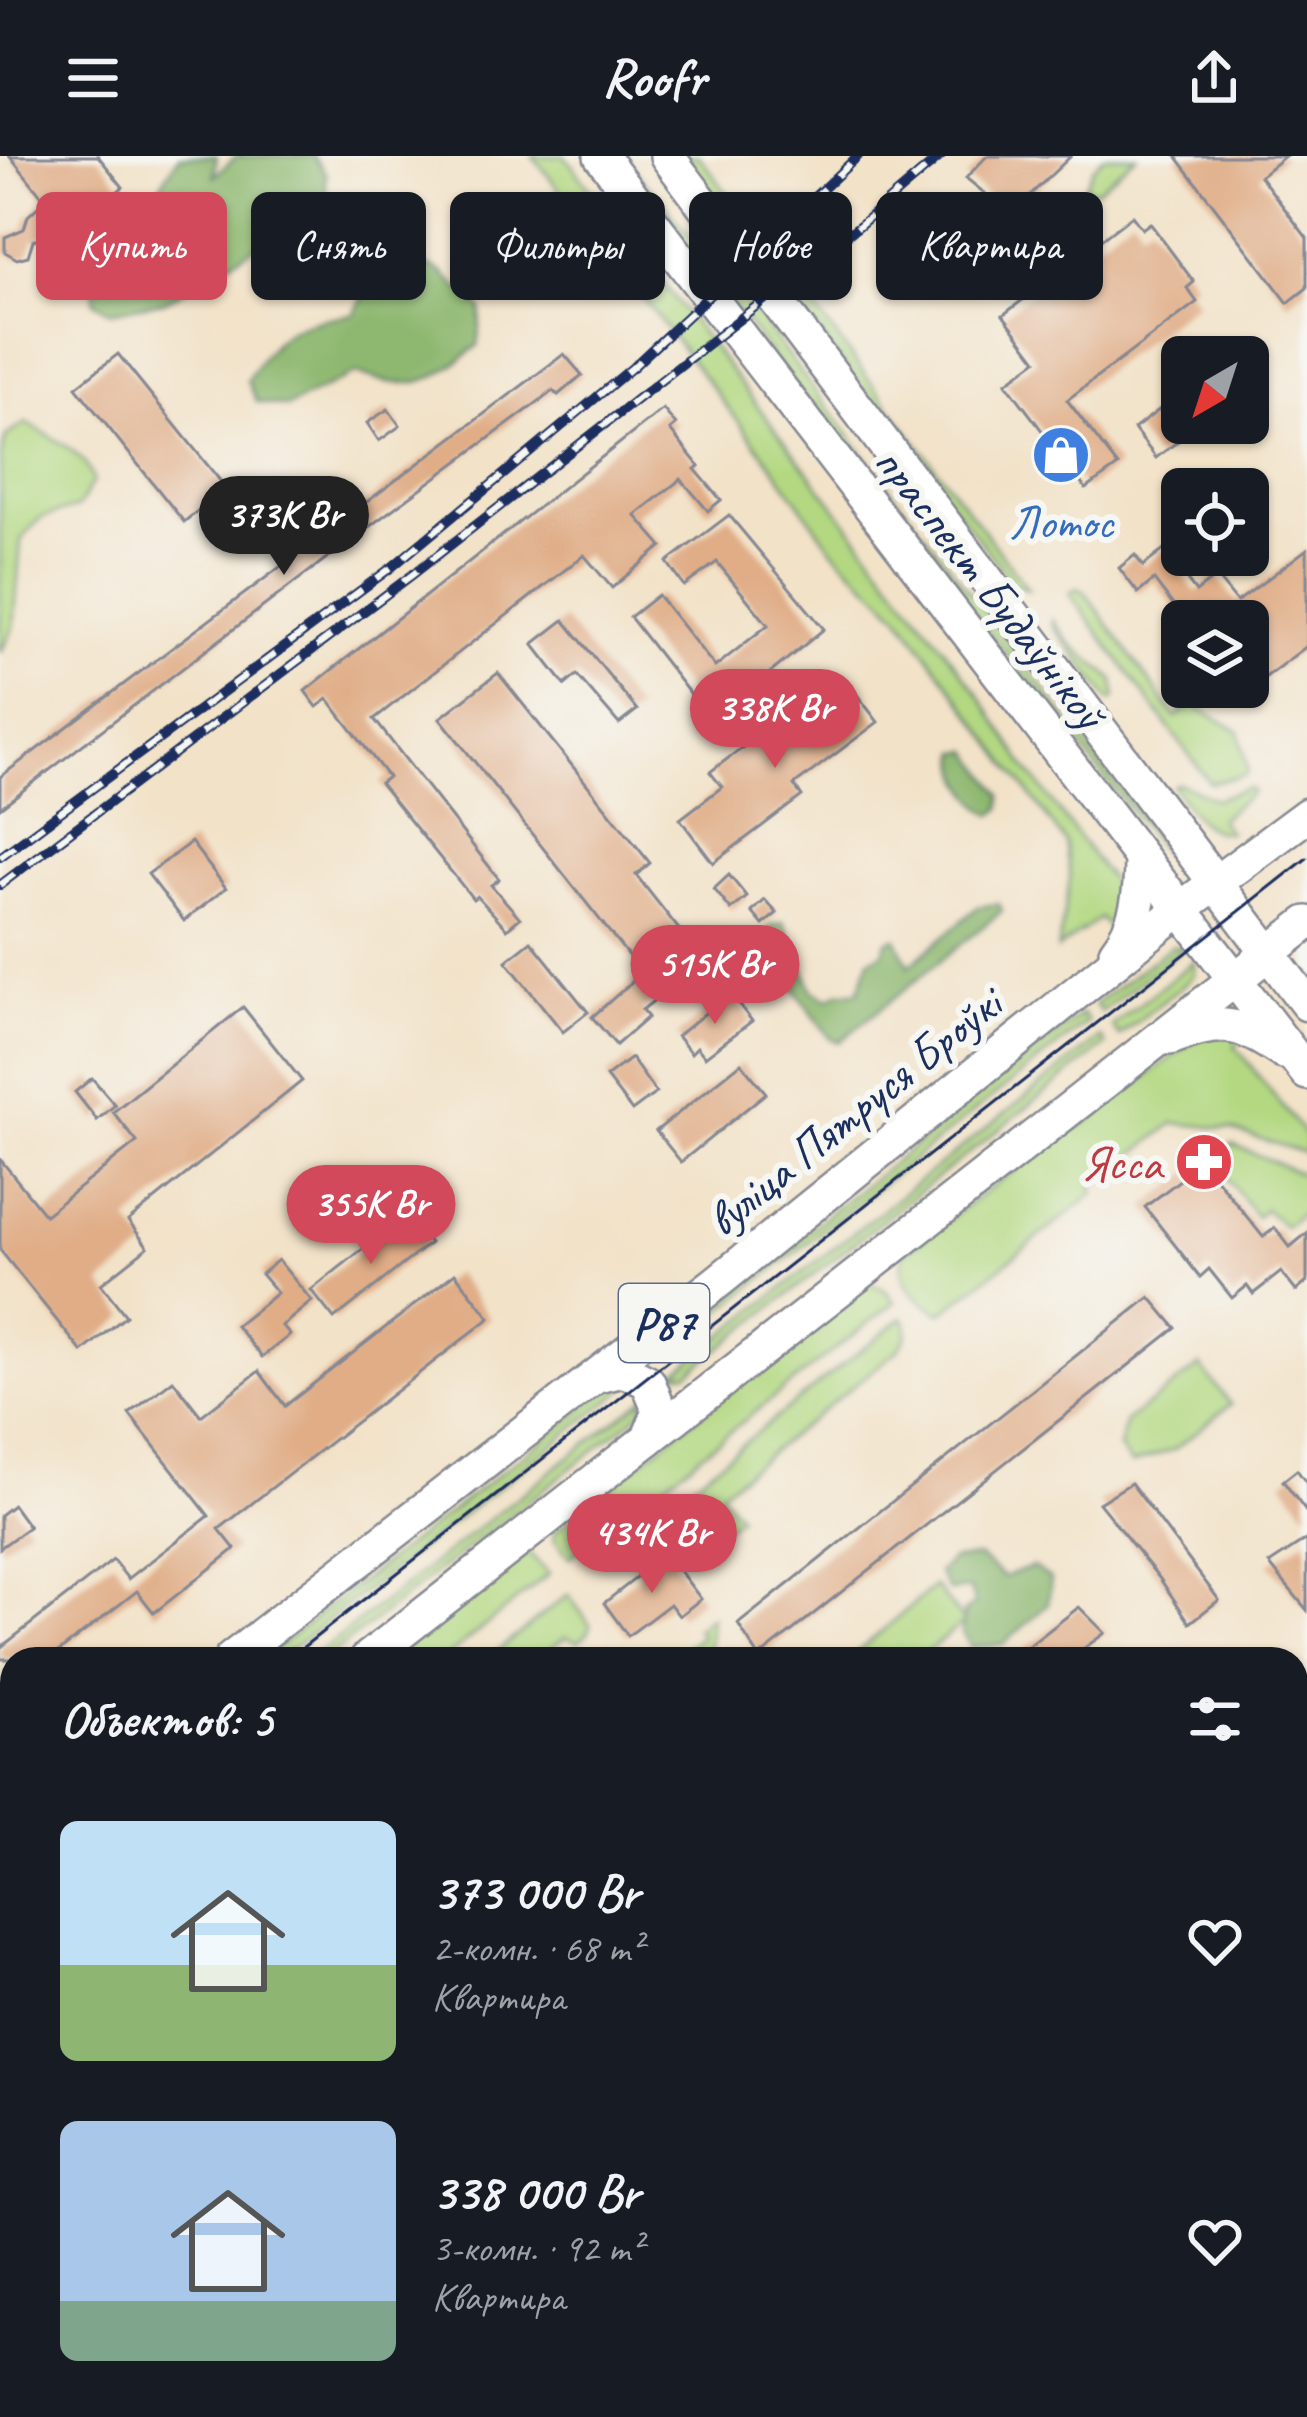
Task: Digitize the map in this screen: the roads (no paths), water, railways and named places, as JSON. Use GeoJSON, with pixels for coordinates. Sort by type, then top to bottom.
{"type":"FeatureCollection","features":[{"type":"Feature","properties":{"kind":"main road","name":"праспект Будаўнікоў"},"geometry":{"type":"LineString","coordinates":[[601,156],[620,170],[1303,1068]]}},
{"type":"Feature","properties":{"kind":"main road","name":"праспект Будаўнікоў"},"geometry":{"type":"LineString","coordinates":[[667,156],[1307,1004]]}},
{"type":"Feature","properties":{"kind":"main road","name":"вуліца Пятруся Броўкі"},"geometry":{"type":"LineString","coordinates":[[247,1647],[668,1320],[1179,910],[1307,815]]}},
{"type":"Feature","properties":{"kind":"main road"},"geometry":{"type":"LineString","coordinates":[[1174,830],[1215,845],[1267,845]]}},
{"type":"Feature","properties":{"kind":"main road"},"geometry":{"type":"LineString","coordinates":[[1091,980],[1127,937],[1136,913],[1142,860]]}},
{"type":"Feature","properties":{"kind":"main road","name":"Р87"},"geometry":{"type":"LineString","coordinates":[[382,1647],[1307,923]]}},
{"type":"Feature","properties":{"kind":"main road"},"geometry":{"type":"LineString","coordinates":[[1149,1046],[1226,1024],[1250,1030],[1303,1068]]}},
{"type":"Feature","properties":{"kind":"main road"},"geometry":{"type":"LineString","coordinates":[[668,1320],[655,1350],[662,1372],[686,1389],[715,1385]]}},
{"type":"Feature","properties":{"kind":"main road"},"geometry":{"type":"LineString","coordinates":[[597,1376],[624,1370],[648,1382],[660,1411],[648,1439]]}},
{"type":"Feature","properties":{"kind":"tram line"},"geometry":{"type":"LineString","coordinates":[[303,1647],[1307,858]]}},
{"type":"Feature","properties":{"kind":"railway"},"geometry":{"type":"LineString","coordinates":[[0,857],[392,567],[633,367],[858,156]]}},
{"type":"Feature","properties":{"kind":"railway"},"geometry":{"type":"LineString","coordinates":[[0,885],[412,575],[860,225],[941,156]]}},
{"type":"Feature","properties":{"kind":"place","name":"Лотос"},"geometry":{"type":"Point","coordinates":[1061,455]}},
{"type":"Feature","properties":{"kind":"place","name":"Ясса"},"geometry":{"type":"Point","coordinates":[1204,1162]}}]}
